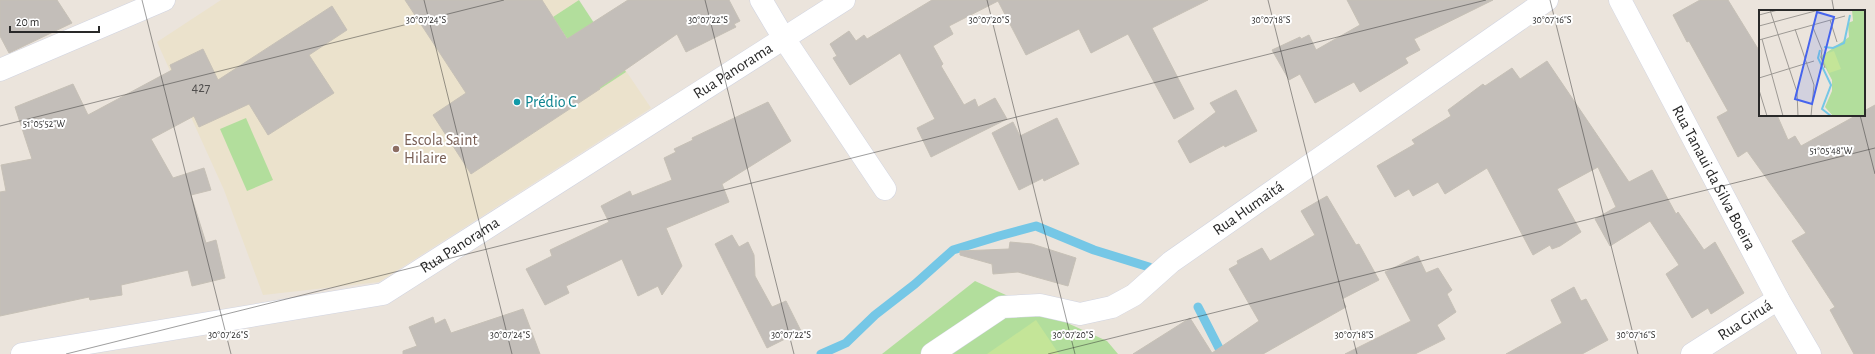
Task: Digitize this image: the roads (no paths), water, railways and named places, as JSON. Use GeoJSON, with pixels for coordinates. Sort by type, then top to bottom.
{"type":"FeatureCollection","features":[{"type":"Feature","properties":{"kind":"street"},"geometry":{"type":"LineString","coordinates":[[0,70],[164,0]]}},
{"type":"Feature","properties":{"kind":"street"},"geometry":{"type":"LineString","coordinates":[[761,0],[783,38],[885,189]]}},
{"type":"Feature","properties":{"kind":"street","name":"Rua Panorama"},"geometry":{"type":"LineString","coordinates":[[22,354],[383,294],[844,0]]}},
{"type":"Feature","properties":{"kind":"street","name":"Rua Humaitá"},"geometry":{"type":"LineString","coordinates":[[932,354],[1002,308],[1040,305],[1080,314],[1112,307],[1134,295],[1171,262],[1548,0]]}},
{"type":"Feature","properties":{"kind":"street","name":"Rua Tanaui da Silva Boeira"},"geometry":{"type":"LineString","coordinates":[[1620,0],[1778,299],[1810,354]]}},
{"type":"Feature","properties":{"kind":"street","name":"Rua Giruá"},"geometry":{"type":"LineString","coordinates":[[1692,354],[1778,299]]}},
{"type":"Feature","properties":{"kind":"waterway"},"geometry":{"type":"LineString","coordinates":[[821,354],[846,343],[875,315],[915,284],[953,250],[1036,226],[1094,250],[1149,267]]}},
{"type":"Feature","properties":{"kind":"waterway"},"geometry":{"type":"LineString","coordinates":[[1198,307],[1222,354]]}},
{"type":"Feature","properties":{"kind":"place","name":"Prédio C"},"geometry":{"type":"Point","coordinates":[517,102]}},
{"type":"Feature","properties":{"kind":"place","name":"Escola Saint Hilaire"},"geometry":{"type":"Point","coordinates":[396,149]}}]}
